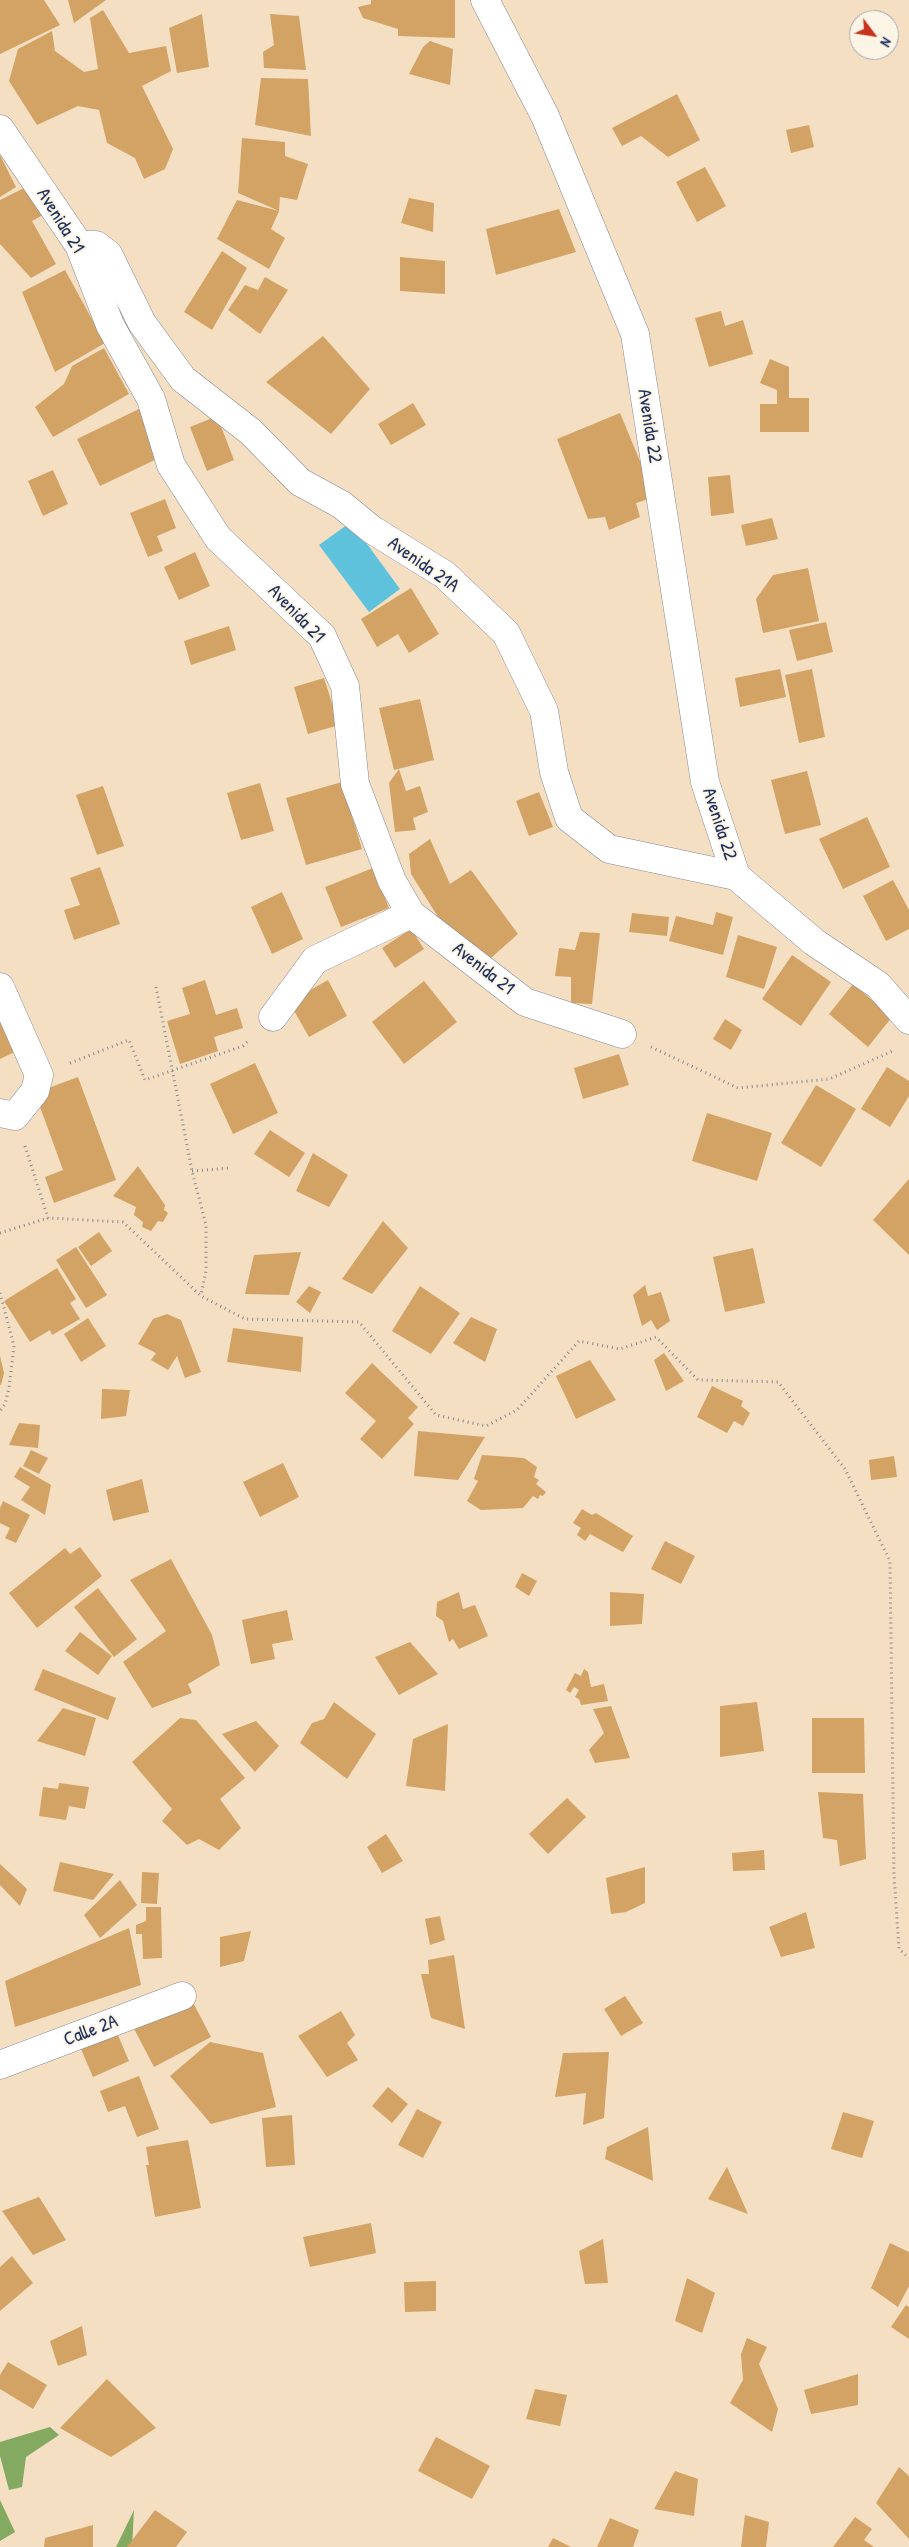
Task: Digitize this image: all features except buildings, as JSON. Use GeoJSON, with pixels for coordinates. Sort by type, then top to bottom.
{"type":"FeatureCollection","features":[{"type":"Feature","properties":{"kind":"street","name":"Avenida 22"},"geometry":{"type":"LineString","coordinates":[[485,0],[545,116],[635,334],[705,782],[736,876]]}},
{"type":"Feature","properties":{"kind":"street","name":"Avenida 21"},"geometry":{"type":"LineString","coordinates":[[0,129],[79,245],[110,325],[151,399],[171,465],[218,538],[322,636],[345,686],[355,784],[392,881],[411,914],[525,1002],[622,1034]]}},
{"type":"Feature","properties":{"kind":"street","name":"Avenida 21A"},"geometry":{"type":"LineString","coordinates":[[79,245],[96,245],[108,254],[142,323],[183,379],[251,432],[300,482],[342,505],[371,529],[445,575],[506,633],[544,711],[554,772],[569,818],[609,848],[736,876]]}},
{"type":"Feature","properties":{"kind":"street"},"geometry":{"type":"LineString","coordinates":[[736,876],[814,942],[878,985],[909,1020]]}},
{"type":"Feature","properties":{"kind":"street"},"geometry":{"type":"LineString","coordinates":[[273,1017],[316,960],[411,914]]}},
{"type":"Feature","properties":{"kind":"street"},"geometry":{"type":"LineString","coordinates":[[0,987],[39,1075],[35,1091],[8,1114]]}},
{"type":"Feature","properties":{"kind":"street","name":"Calle 2A"},"geometry":{"type":"LineString","coordinates":[[0,2065],[182,1996]]}},
{"type":"Feature","properties":{"kind":"path"},"geometry":{"type":"LineString","coordinates":[[156,987],[174,1070],[192,1171],[206,1225],[206,1271],[201,1296]]}},
{"type":"Feature","properties":{"kind":"path"},"geometry":{"type":"LineString","coordinates":[[39,1075],[128,1040],[146,1080],[243,1046],[273,1017]]}},
{"type":"Feature","properties":{"kind":"path"},"geometry":{"type":"LineString","coordinates":[[622,1034],[738,1088],[829,1079],[900,1048]]}},
{"type":"Feature","properties":{"kind":"path"},"geometry":{"type":"LineString","coordinates":[[8,1114],[48,1218]]}},
{"type":"Feature","properties":{"kind":"path"},"geometry":{"type":"LineString","coordinates":[[192,1171],[230,1168]]}},
{"type":"Feature","properties":{"kind":"path"},"geometry":{"type":"LineString","coordinates":[[0,1233],[48,1218],[123,1222],[201,1296],[245,1319],[359,1322],[436,1414],[486,1426],[517,1410],[579,1341],[620,1349],[656,1337],[698,1380],[778,1382],[845,1469],[890,1561],[894,1876],[899,1949],[909,1958]]}},
{"type":"Feature","properties":{"kind":"path"},"geometry":{"type":"LineString","coordinates":[[0,1293],[14,1346],[9,1388],[5,1404],[0,1411]]}},
{"type":"Feature","properties":{"kind":"green space"},"geometry":{"type":"Polygon","coordinates":[[[50,2427],[59,2435],[26,2457],[22,2487],[9,2490],[0,2456],[0,2442],[50,2427]]]}},
{"type":"Feature","properties":{"kind":"green space"},"geometry":{"type":"Polygon","coordinates":[[[0,2500],[15,2532],[0,2541],[0,2500]]]}},
{"type":"Feature","properties":{"kind":"green space"},"geometry":{"type":"Polygon","coordinates":[[[134,2510],[132,2547],[116,2547],[134,2510]]]}},
{"type":"Feature","properties":{"kind":"water"},"geometry":{"type":"Polygon","coordinates":[[[351,522],[400,589],[369,612],[319,545],[351,522]]]}}]}
